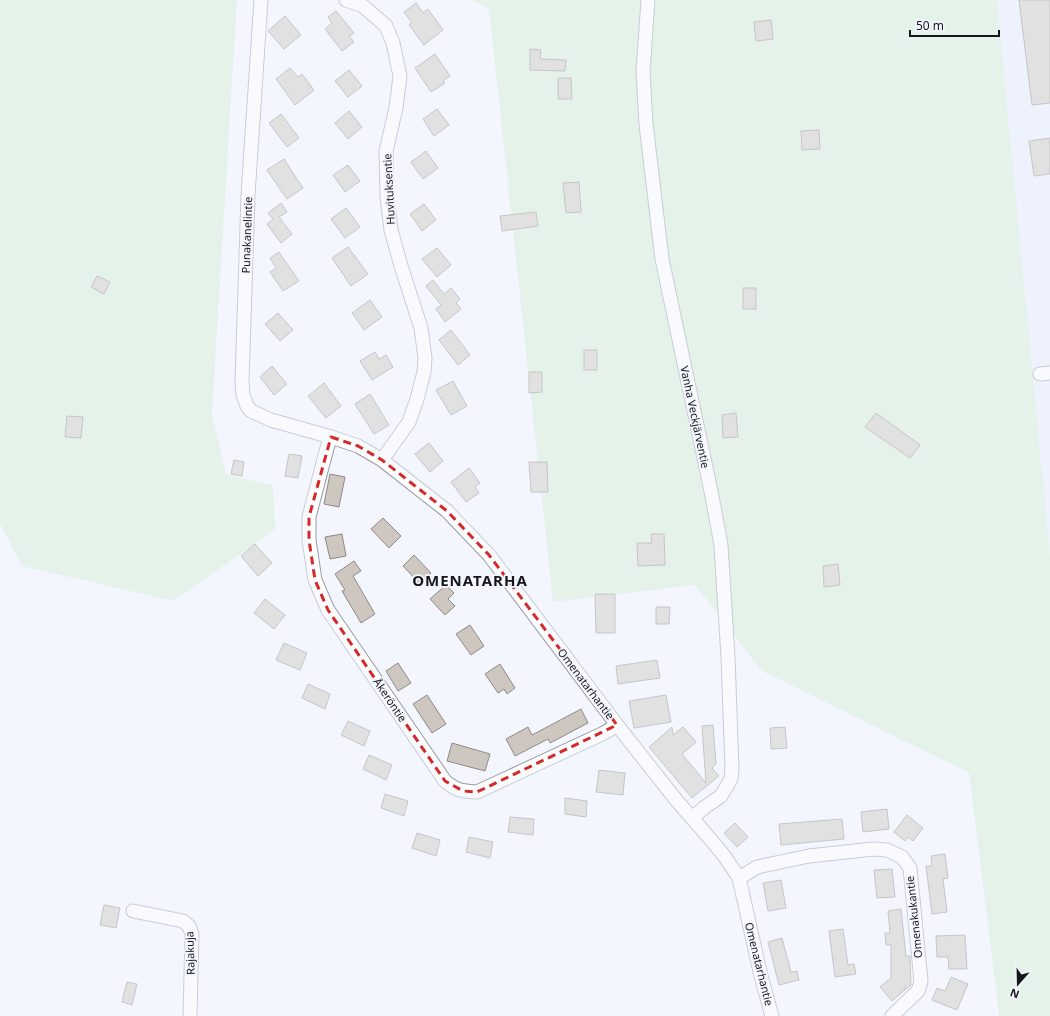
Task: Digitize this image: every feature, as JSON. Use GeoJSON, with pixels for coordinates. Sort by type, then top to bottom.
{"type":"FeatureCollection","features":[{"type":"Feature","properties":{"kind":"street","name":"Punakanelintie"},"geometry":{"type":"LineString","coordinates":[[261,0],[248,195],[242,381],[243,395],[251,411],[271,420],[304,429]]}},
{"type":"Feature","properties":{"kind":"street","name":"Huvituksentie"},"geometry":{"type":"LineString","coordinates":[[346,0],[363,6],[386,26],[393,43],[400,76],[396,108],[386,152],[387,197],[391,230],[421,328],[425,358],[424,372],[409,422],[382,460]]}},
{"type":"Feature","properties":{"kind":"street","name":"Vanha Veckjärventie"},"geometry":{"type":"LineString","coordinates":[[648,0],[643,71],[646,124],[660,243],[721,544],[728,657],[732,768],[731,779],[721,796],[692,818]]}},
{"type":"Feature","properties":{"kind":"street","name":"Omenatarhantie"},"geometry":{"type":"LineString","coordinates":[[304,429],[358,446],[382,460],[447,511],[489,555],[617,725],[677,801],[725,857],[739,878],[760,976],[772,1016]]}},
{"type":"Feature","properties":{"kind":"street","name":"Åkeröntie"},"geometry":{"type":"LineString","coordinates":[[331,437],[309,517],[309,540],[315,580],[328,610],[445,781],[454,788],[463,791],[477,792],[617,725]]}},
{"type":"Feature","properties":{"kind":"street","name":"Omenakukantie"},"geometry":{"type":"LineString","coordinates":[[739,878],[757,867],[809,856],[872,849],[888,850],[902,857],[910,868],[921,981],[918,991],[892,1016]]}},
{"type":"Feature","properties":{"kind":"street","name":"Rajakuja"},"geometry":{"type":"LineString","coordinates":[[132,910],[183,921],[189,926],[192,934],[190,1016]]}},
{"type":"Feature","properties":{"kind":"highlighted area"},"geometry":{"type":"Polygon","coordinates":[[[331,437],[358,446],[382,460],[447,511],[489,555],[617,725],[477,792],[463,791],[445,781],[328,610],[315,580],[309,540],[309,517],[331,437]]]}},
{"type":"Feature","properties":{"kind":"shaded area"},"geometry":{"type":"Polygon","coordinates":[[[997,0],[1050,0],[1050,556],[1039,445],[997,0]]]}},
{"type":"Feature","properties":{"kind":"green space"},"geometry":{"type":"Polygon","coordinates":[[[0,0],[237,0],[212,415],[226,475],[273,485],[275,530],[173,601],[22,566],[0,524],[0,0]]]}},
{"type":"Feature","properties":{"kind":"green space"},"geometry":{"type":"Polygon","coordinates":[[[472,0],[997,0],[1050,556],[1050,1016],[999,1016],[969,773],[762,671],[695,585],[553,602],[489,9],[472,0]]]}},
{"type":"Feature","properties":{"kind":"building"},"geometry":{"type":"Polygon","coordinates":[[[1019,0],[1050,0],[1050,103],[1032,105],[1019,0]]]}},
{"type":"Feature","properties":{"kind":"building"},"geometry":{"type":"Polygon","coordinates":[[[416,3],[423,13],[428,9],[443,30],[424,45],[409,25],[412,23],[404,12],[416,3]]]}},
{"type":"Feature","properties":{"kind":"building"},"geometry":{"type":"Polygon","coordinates":[[[336,11],[354,33],[349,36],[354,42],[342,51],[325,29],[332,23],[328,17],[336,11]]]}},
{"type":"Feature","properties":{"kind":"building"},"geometry":{"type":"Polygon","coordinates":[[[285,16],[301,35],[284,49],[268,31],[285,16]]]}},
{"type":"Feature","properties":{"kind":"building"},"geometry":{"type":"Polygon","coordinates":[[[771,20],[773,39],[756,41],[754,22],[771,20]]]}},
{"type":"Feature","properties":{"kind":"building"},"geometry":{"type":"Polygon","coordinates":[[[530,49],[541,50],[540,59],[566,60],[565,71],[530,70],[530,49]]]}},
{"type":"Feature","properties":{"kind":"building"},"geometry":{"type":"Polygon","coordinates":[[[435,54],[450,76],[443,81],[445,83],[431,92],[415,68],[435,54]]]}},
{"type":"Feature","properties":{"kind":"building"},"geometry":{"type":"Polygon","coordinates":[[[290,68],[298,77],[302,74],[314,90],[295,105],[276,79],[290,68]]]}},
{"type":"Feature","properties":{"kind":"building"},"geometry":{"type":"Polygon","coordinates":[[[349,70],[362,86],[348,97],[335,81],[349,70]]]}},
{"type":"Feature","properties":{"kind":"building"},"geometry":{"type":"Polygon","coordinates":[[[558,78],[571,78],[572,99],[558,99],[558,78]]]}},
{"type":"Feature","properties":{"kind":"building"},"geometry":{"type":"Polygon","coordinates":[[[437,109],[449,125],[434,136],[423,119],[437,109]]]}},
{"type":"Feature","properties":{"kind":"building"},"geometry":{"type":"Polygon","coordinates":[[[349,111],[362,127],[348,139],[335,123],[349,111]]]}},
{"type":"Feature","properties":{"kind":"building"},"geometry":{"type":"Polygon","coordinates":[[[281,114],[299,138],[287,147],[269,123],[281,114]]]}},
{"type":"Feature","properties":{"kind":"building"},"geometry":{"type":"Polygon","coordinates":[[[819,130],[820,149],[802,150],[801,131],[819,130]]]}},
{"type":"Feature","properties":{"kind":"building"},"geometry":{"type":"Polygon","coordinates":[[[1050,138],[1050,174],[1034,176],[1029,141],[1050,138]]]}},
{"type":"Feature","properties":{"kind":"building"},"geometry":{"type":"Polygon","coordinates":[[[426,151],[438,168],[423,179],[411,162],[426,151]]]}},
{"type":"Feature","properties":{"kind":"building"},"geometry":{"type":"Polygon","coordinates":[[[284,159],[303,188],[287,199],[267,170],[284,159]]]}},
{"type":"Feature","properties":{"kind":"building"},"geometry":{"type":"Polygon","coordinates":[[[348,165],[360,181],[345,192],[333,175],[348,165]]]}},
{"type":"Feature","properties":{"kind":"building"},"geometry":{"type":"Polygon","coordinates":[[[579,182],[581,212],[566,213],[563,183],[579,182]]]}},
{"type":"Feature","properties":{"kind":"building"},"geometry":{"type":"Polygon","coordinates":[[[281,203],[287,212],[279,217],[292,234],[281,243],[267,224],[273,219],[268,213],[281,203]]]}},
{"type":"Feature","properties":{"kind":"building"},"geometry":{"type":"Polygon","coordinates":[[[424,204],[436,220],[422,231],[410,214],[424,204]]]}},
{"type":"Feature","properties":{"kind":"building"},"geometry":{"type":"Polygon","coordinates":[[[346,208],[360,227],[345,238],[331,219],[346,208]]]}},
{"type":"Feature","properties":{"kind":"building"},"geometry":{"type":"Polygon","coordinates":[[[536,212],[538,226],[502,231],[500,216],[536,212]]]}},
{"type":"Feature","properties":{"kind":"building"},"geometry":{"type":"Polygon","coordinates":[[[348,247],[368,274],[351,286],[332,258],[348,247]]]}},
{"type":"Feature","properties":{"kind":"building"},"geometry":{"type":"Polygon","coordinates":[[[437,248],[451,265],[437,277],[422,259],[437,248]]]}},
{"type":"Feature","properties":{"kind":"building"},"geometry":{"type":"Polygon","coordinates":[[[279,252],[299,281],[283,291],[270,272],[276,268],[270,258],[279,252]]]}},
{"type":"Feature","properties":{"kind":"building"},"geometry":{"type":"Polygon","coordinates":[[[97,276],[110,282],[104,294],[91,287],[97,276]]]}},
{"type":"Feature","properties":{"kind":"building"},"geometry":{"type":"Polygon","coordinates":[[[433,280],[444,294],[451,288],[460,299],[456,303],[461,309],[445,322],[436,309],[441,305],[426,286],[433,280]]]}},
{"type":"Feature","properties":{"kind":"building"},"geometry":{"type":"Polygon","coordinates":[[[743,288],[756,288],[756,309],[743,309],[743,288]]]}},
{"type":"Feature","properties":{"kind":"building"},"geometry":{"type":"Polygon","coordinates":[[[370,300],[382,317],[364,330],[352,313],[370,300]]]}},
{"type":"Feature","properties":{"kind":"building"},"geometry":{"type":"Polygon","coordinates":[[[278,313],[293,330],[280,341],[265,324],[278,313]]]}},
{"type":"Feature","properties":{"kind":"building"},"geometry":{"type":"Polygon","coordinates":[[[451,330],[470,355],[458,365],[439,340],[451,330]]]}},
{"type":"Feature","properties":{"kind":"building"},"geometry":{"type":"Polygon","coordinates":[[[584,350],[597,350],[597,370],[584,370],[584,350]]]}},
{"type":"Feature","properties":{"kind":"building"},"geometry":{"type":"Polygon","coordinates":[[[375,352],[379,359],[386,355],[393,367],[372,380],[360,361],[375,352]]]}},
{"type":"Feature","properties":{"kind":"building"},"geometry":{"type":"Polygon","coordinates":[[[272,366],[287,384],[274,395],[260,377],[272,366]]]}},
{"type":"Feature","properties":{"kind":"building"},"geometry":{"type":"Polygon","coordinates":[[[529,372],[542,372],[542,392],[529,393],[529,372]]]}},
{"type":"Feature","properties":{"kind":"building"},"geometry":{"type":"Polygon","coordinates":[[[453,381],[467,406],[451,415],[436,390],[453,381]]]}},
{"type":"Feature","properties":{"kind":"building"},"geometry":{"type":"Polygon","coordinates":[[[324,383],[341,406],[326,418],[308,396],[324,383]]]}},
{"type":"Feature","properties":{"kind":"building"},"geometry":{"type":"Polygon","coordinates":[[[370,394],[389,425],[374,434],[355,404],[370,394]]]}},
{"type":"Feature","properties":{"kind":"building"},"geometry":{"type":"Polygon","coordinates":[[[736,413],[738,437],[723,438],[722,415],[736,413]]]}},
{"type":"Feature","properties":{"kind":"building"},"geometry":{"type":"Polygon","coordinates":[[[876,413],[920,445],[910,458],[865,427],[876,413]]]}},
{"type":"Feature","properties":{"kind":"building"},"geometry":{"type":"Polygon","coordinates":[[[67,416],[83,417],[81,438],[65,437],[67,416]]]}},
{"type":"Feature","properties":{"kind":"building"},"geometry":{"type":"Polygon","coordinates":[[[429,443],[443,461],[430,472],[415,454],[429,443]]]}},
{"type":"Feature","properties":{"kind":"building"},"geometry":{"type":"Polygon","coordinates":[[[289,454],[302,456],[298,478],[285,476],[289,454]]]}},
{"type":"Feature","properties":{"kind":"building"},"geometry":{"type":"Polygon","coordinates":[[[234,460],[244,462],[242,476],[231,474],[234,460]]]}},
{"type":"Feature","properties":{"kind":"building"},"geometry":{"type":"Polygon","coordinates":[[[529,462],[547,462],[548,492],[531,492],[529,462]]]}},
{"type":"Feature","properties":{"kind":"building"},"geometry":{"type":"Polygon","coordinates":[[[469,468],[480,483],[475,487],[479,493],[466,502],[451,482],[469,468]]]}},
{"type":"Feature","properties":{"kind":"building"},"geometry":{"type":"Polygon","coordinates":[[[330,474],[345,477],[339,507],[324,504],[330,474]]]}},
{"type":"Feature","properties":{"kind":"building"},"geometry":{"type":"Polygon","coordinates":[[[383,518],[401,536],[389,548],[371,529],[383,518]]]}},
{"type":"Feature","properties":{"kind":"building"},"geometry":{"type":"Polygon","coordinates":[[[342,534],[346,556],[330,559],[325,537],[342,534]]]}},
{"type":"Feature","properties":{"kind":"building"},"geometry":{"type":"Polygon","coordinates":[[[651,534],[664,534],[665,565],[638,566],[637,543],[652,543],[651,534]]]}},
{"type":"Feature","properties":{"kind":"building"},"geometry":{"type":"Polygon","coordinates":[[[255,544],[272,563],[258,576],[241,556],[255,544]]]}},
{"type":"Feature","properties":{"kind":"building"},"geometry":{"type":"Polygon","coordinates":[[[414,555],[431,573],[420,584],[403,566],[414,555]]]}},
{"type":"Feature","properties":{"kind":"building"},"geometry":{"type":"Polygon","coordinates":[[[354,561],[361,571],[353,576],[375,614],[361,623],[342,591],[345,590],[335,574],[354,561]]]}},
{"type":"Feature","properties":{"kind":"building"},"geometry":{"type":"Polygon","coordinates":[[[838,564],[840,585],[824,587],[823,566],[838,564]]]}},
{"type":"Feature","properties":{"kind":"building"},"geometry":{"type":"Polygon","coordinates":[[[446,585],[454,593],[448,599],[455,606],[445,615],[430,599],[446,585]]]}},
{"type":"Feature","properties":{"kind":"building"},"geometry":{"type":"Polygon","coordinates":[[[595,594],[615,594],[615,633],[596,633],[595,594]]]}},
{"type":"Feature","properties":{"kind":"building"},"geometry":{"type":"Polygon","coordinates":[[[265,599],[285,615],[274,629],[254,613],[265,599]]]}},
{"type":"Feature","properties":{"kind":"building"},"geometry":{"type":"Polygon","coordinates":[[[656,607],[670,607],[669,624],[656,624],[656,607]]]}},
{"type":"Feature","properties":{"kind":"building"},"geometry":{"type":"Polygon","coordinates":[[[470,625],[484,646],[471,655],[456,634],[470,625]]]}},
{"type":"Feature","properties":{"kind":"building"},"geometry":{"type":"Polygon","coordinates":[[[284,643],[307,653],[300,670],[276,660],[284,643]]]}},
{"type":"Feature","properties":{"kind":"building"},"geometry":{"type":"Polygon","coordinates":[[[657,660],[660,678],[618,684],[616,666],[657,660]]]}},
{"type":"Feature","properties":{"kind":"building"},"geometry":{"type":"Polygon","coordinates":[[[398,663],[411,683],[398,691],[386,671],[398,663]]]}},
{"type":"Feature","properties":{"kind":"building"},"geometry":{"type":"Polygon","coordinates":[[[500,664],[515,688],[507,694],[504,689],[498,693],[485,674],[500,664]]]}},
{"type":"Feature","properties":{"kind":"building"},"geometry":{"type":"Polygon","coordinates":[[[308,684],[330,694],[325,709],[302,698],[308,684]]]}},
{"type":"Feature","properties":{"kind":"building"},"geometry":{"type":"Polygon","coordinates":[[[427,695],[446,724],[432,733],[413,704],[427,695]]]}},
{"type":"Feature","properties":{"kind":"building"},"geometry":{"type":"Polygon","coordinates":[[[666,695],[671,722],[634,728],[629,701],[666,695]]]}},
{"type":"Feature","properties":{"kind":"building"},"geometry":{"type":"Polygon","coordinates":[[[581,709],[588,723],[550,743],[548,739],[515,756],[506,739],[528,727],[532,735],[581,709]]]}},
{"type":"Feature","properties":{"kind":"building"},"geometry":{"type":"Polygon","coordinates":[[[348,721],[370,731],[364,746],[341,735],[348,721]]]}},
{"type":"Feature","properties":{"kind":"building"},"geometry":{"type":"Polygon","coordinates":[[[713,725],[716,764],[712,768],[719,776],[692,798],[649,747],[672,727],[673,735],[683,727],[696,742],[682,754],[706,783],[702,726],[713,725]]]}},
{"type":"Feature","properties":{"kind":"building"},"geometry":{"type":"Polygon","coordinates":[[[785,727],[787,748],[771,749],[770,728],[785,727]]]}},
{"type":"Feature","properties":{"kind":"building"},"geometry":{"type":"Polygon","coordinates":[[[452,743],[490,754],[485,771],[447,761],[452,743]]]}},
{"type":"Feature","properties":{"kind":"building"},"geometry":{"type":"Polygon","coordinates":[[[369,755],[392,765],[386,780],[363,769],[369,755]]]}},
{"type":"Feature","properties":{"kind":"building"},"geometry":{"type":"Polygon","coordinates":[[[599,770],[625,773],[623,795],[596,792],[599,770]]]}},
{"type":"Feature","properties":{"kind":"building"},"geometry":{"type":"Polygon","coordinates":[[[385,794],[408,801],[404,816],[381,808],[385,794]]]}},
{"type":"Feature","properties":{"kind":"building"},"geometry":{"type":"Polygon","coordinates":[[[565,798],[587,801],[586,817],[565,814],[565,798]]]}},
{"type":"Feature","properties":{"kind":"building"},"geometry":{"type":"Polygon","coordinates":[[[887,809],[889,829],[863,832],[861,812],[887,809]]]}},
{"type":"Feature","properties":{"kind":"building"},"geometry":{"type":"Polygon","coordinates":[[[907,815],[923,828],[913,841],[908,837],[905,841],[894,832],[907,815]]]}},
{"type":"Feature","properties":{"kind":"building"},"geometry":{"type":"Polygon","coordinates":[[[510,817],[534,819],[533,835],[508,832],[510,817]]]}},
{"type":"Feature","properties":{"kind":"building"},"geometry":{"type":"Polygon","coordinates":[[[842,819],[844,839],[781,845],[779,824],[842,819]]]}},
{"type":"Feature","properties":{"kind":"building"},"geometry":{"type":"Polygon","coordinates":[[[735,823],[748,837],[737,847],[724,833],[735,823]]]}},
{"type":"Feature","properties":{"kind":"building"},"geometry":{"type":"Polygon","coordinates":[[[417,833],[440,840],[436,856],[412,848],[417,833]]]}},
{"type":"Feature","properties":{"kind":"building"},"geometry":{"type":"Polygon","coordinates":[[[469,837],[493,842],[490,858],[466,852],[469,837]]]}},
{"type":"Feature","properties":{"kind":"building"},"geometry":{"type":"Polygon","coordinates":[[[945,854],[948,878],[943,879],[947,912],[932,914],[926,866],[932,866],[931,856],[945,854]]]}},
{"type":"Feature","properties":{"kind":"building"},"geometry":{"type":"Polygon","coordinates":[[[892,869],[895,897],[877,898],[874,870],[892,869]]]}},
{"type":"Feature","properties":{"kind":"building"},"geometry":{"type":"Polygon","coordinates":[[[781,880],[786,908],[768,911],[763,883],[781,880]]]}},
{"type":"Feature","properties":{"kind":"building"},"geometry":{"type":"Polygon","coordinates":[[[104,905],[120,908],[116,928],[100,925],[104,905]]]}},
{"type":"Feature","properties":{"kind":"building"},"geometry":{"type":"Polygon","coordinates":[[[901,909],[906,956],[910,956],[911,985],[906,989],[904,988],[905,990],[892,1001],[880,987],[891,978],[891,945],[886,945],[885,933],[890,933],[888,911],[901,909]]]}},
{"type":"Feature","properties":{"kind":"building"},"geometry":{"type":"Polygon","coordinates":[[[843,929],[848,965],[854,964],[856,974],[835,977],[829,931],[843,929]]]}},
{"type":"Feature","properties":{"kind":"building"},"geometry":{"type":"Polygon","coordinates":[[[965,935],[967,969],[949,969],[948,957],[937,957],[936,936],[965,935]]]}},
{"type":"Feature","properties":{"kind":"building"},"geometry":{"type":"Polygon","coordinates":[[[782,938],[791,972],[797,971],[799,980],[779,985],[768,942],[782,938]]]}},
{"type":"Feature","properties":{"kind":"building"},"geometry":{"type":"Polygon","coordinates":[[[951,977],[968,984],[957,1010],[932,1000],[937,988],[945,991],[951,977]]]}},
{"type":"Feature","properties":{"kind":"building"},"geometry":{"type":"Polygon","coordinates":[[[127,982],[137,984],[132,1005],[122,1002],[127,982]]]}},
{"type":"Feature","properties":{"kind":"district","name":"OMENATARHA"},"geometry":{"type":"Point","coordinates":[470,581]}}]}
